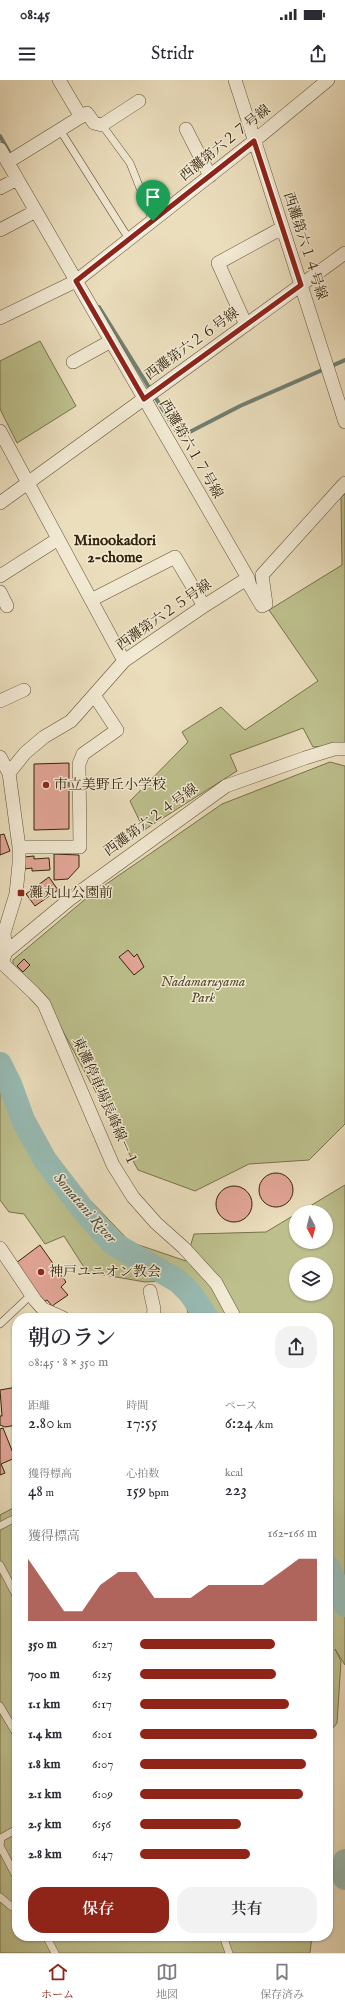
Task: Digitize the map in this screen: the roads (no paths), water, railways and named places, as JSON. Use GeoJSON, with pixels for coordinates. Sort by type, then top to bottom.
{"type":"FeatureCollection","features":[{"type":"Feature","properties":{"kind":"street"},"geometry":{"type":"LineString","coordinates":[[59,80],[81,117]]}},
{"type":"Feature","properties":{"kind":"street","name":"西灘第六１４号線"},"geometry":{"type":"LineString","coordinates":[[235,80],[345,422]]}},
{"type":"Feature","properties":{"kind":"street","name":"西灘第六２７号線"},"geometry":{"type":"LineString","coordinates":[[0,318],[76,281],[254,141],[328,80]]}},
{"type":"Feature","properties":{"kind":"street"},"geometry":{"type":"LineString","coordinates":[[8,162],[87,113],[94,123],[102,125],[139,101]]}},
{"type":"Feature","properties":{"kind":"street"},"geometry":{"type":"LineString","coordinates":[[186,129],[210,176]]}},
{"type":"Feature","properties":{"kind":"street","name":"西灘第六１７号線"},"geometry":{"type":"LineString","coordinates":[[0,149],[248,578],[250,586],[262,606],[266,604],[262,575],[345,483]]}},
{"type":"Feature","properties":{"kind":"street"},"geometry":{"type":"LineString","coordinates":[[0,188],[17,179]]}},
{"type":"Feature","properties":{"kind":"street"},"geometry":{"type":"LineString","coordinates":[[0,230],[36,211]]}},
{"type":"Feature","properties":{"kind":"street"},"geometry":{"type":"LineString","coordinates":[[246,325],[218,264],[282,228]]}},
{"type":"Feature","properties":{"kind":"street","name":"西灘第六２６号線"},"geometry":{"type":"LineString","coordinates":[[0,503],[345,253]]}},
{"type":"Feature","properties":{"kind":"street"},"geometry":{"type":"LineString","coordinates":[[73,362],[110,341]]}},
{"type":"Feature","properties":{"kind":"street"},"geometry":{"type":"LineString","coordinates":[[2,439],[28,482],[124,661]]}},
{"type":"Feature","properties":{"kind":"street"},"geometry":{"type":"LineString","coordinates":[[0,576],[58,539]]}},
{"type":"Feature","properties":{"kind":"street"},"geometry":{"type":"LineString","coordinates":[[91,600],[175,557],[204,606]]}},
{"type":"Feature","properties":{"kind":"street","name":"西灘第六２５号線"},"geometry":{"type":"LineString","coordinates":[[9,773],[25,753],[44,737],[72,721],[124,661],[204,606],[248,578]]}},
{"type":"Feature","properties":{"kind":"street"},"geometry":{"type":"LineString","coordinates":[[0,592],[6,606]]}},
{"type":"Feature","properties":{"kind":"street"},"geometry":{"type":"LineString","coordinates":[[0,701],[24,690]]}},
{"type":"Feature","properties":{"kind":"street"},"geometry":{"type":"LineString","coordinates":[[19,847],[80,847],[79,764],[83,754],[117,730],[94,695]]}},
{"type":"Feature","properties":{"kind":"street","name":"西灘第六２４号線"},"geometry":{"type":"LineString","coordinates":[[3,959],[70,899],[226,786],[304,758],[334,749],[345,749]]}},
{"type":"Feature","properties":{"kind":"street"},"geometry":{"type":"LineString","coordinates":[[0,757],[9,773],[19,847],[16,894],[4,933],[3,959]]}},
{"type":"Feature","properties":{"kind":"street","name":"東灘停車場長峰線－１"},"geometry":{"type":"LineString","coordinates":[[3,959],[44,1004],[117,1171],[133,1197],[156,1223],[184,1248],[216,1283],[232,1313]]}},
{"type":"Feature","properties":{"kind":"street"},"geometry":{"type":"LineString","coordinates":[[0,1248],[32,1295],[43,1308],[53,1313]]}},
{"type":"Feature","properties":{"kind":"street"},"geometry":{"type":"LineString","coordinates":[[150,1291],[154,1309],[153,1313]]}},
{"type":"Feature","properties":{"kind":"lane"},"geometry":{"type":"LineString","coordinates":[[102,125],[130,163],[153,221]]}},
{"type":"Feature","properties":{"kind":"lane"},"geometry":{"type":"LineString","coordinates":[[60,130],[129,239]]}},
{"type":"Feature","properties":{"kind":"lane"},"geometry":{"type":"LineString","coordinates":[[12,1313],[32,1295]]}},
{"type":"Feature","properties":{"kind":"lane"},"geometry":{"type":"LineString","coordinates":[[0,1324],[12,1313]]}},
{"type":"Feature","properties":{"kind":"lane"},"geometry":{"type":"LineString","coordinates":[[0,1526],[12,1520]]}},
{"type":"Feature","properties":{"kind":"lane"},"geometry":{"type":"LineString","coordinates":[[0,1565],[12,1588]]}},
{"type":"Feature","properties":{"kind":"lane"},"geometry":{"type":"LineString","coordinates":[[0,1706],[12,1720]]}},
{"type":"Feature","properties":{"kind":"lane"},"geometry":{"type":"LineString","coordinates":[[12,1832],[1,1838],[0,1846],[12,1869]]}},
{"type":"Feature","properties":{"kind":"lane"},"geometry":{"type":"LineString","coordinates":[[0,1897],[12,1907]]}},
{"type":"Feature","properties":{"kind":"lane"},"geometry":{"type":"LineString","coordinates":[[49,1941],[55,1953]]}},
{"type":"Feature","properties":{"kind":"lane"},"geometry":{"type":"LineString","coordinates":[[225,1941],[229,1953]]}},
{"type":"Feature","properties":{"kind":"waterway"},"geometry":{"type":"LineString","coordinates":[[0,136],[9,152]]}},
{"type":"Feature","properties":{"kind":"waterway"},"geometry":{"type":"LineString","coordinates":[[99,307],[180,437],[240,406],[345,360]]}},
{"type":"Feature","properties":{"kind":"waterway","name":"Somatani River"},"geometry":{"type":"LineString","coordinates":[[0,1064],[10,1084],[23,1120],[45,1160],[81,1207],[112,1243],[178,1281],[190,1293],[204,1313]]}},
{"type":"Feature","properties":{"kind":"waterway","name":"Somatani River"},"geometry":{"type":"LineString","coordinates":[[333,1578],[345,1605]]}},
{"type":"Feature","properties":{"kind":"waterway","name":"Somatani River"},"geometry":{"type":"LineString","coordinates":[[345,1861],[345,1878]]}},
{"type":"Feature","properties":{"kind":"place","name":"市立美野丘小学校"},"geometry":{"type":"Point","coordinates":[46,785]}},
{"type":"Feature","properties":{"kind":"place","name":"灘丸山公園前"},"geometry":{"type":"Point","coordinates":[21,893]}},
{"type":"Feature","properties":{"kind":"place","name":"神戸ユニオン教会"},"geometry":{"type":"Point","coordinates":[41,1272]}},
{"type":"Feature","properties":{"kind":"district","name":"Minookadori 2-chome"},"geometry":{"type":"Point","coordinates":[115,548]}},
{"type":"Feature","properties":{"kind":"park label","name":"Nadamaruyama Park"},"geometry":{"type":"Point","coordinates":[203,990]}}]}
